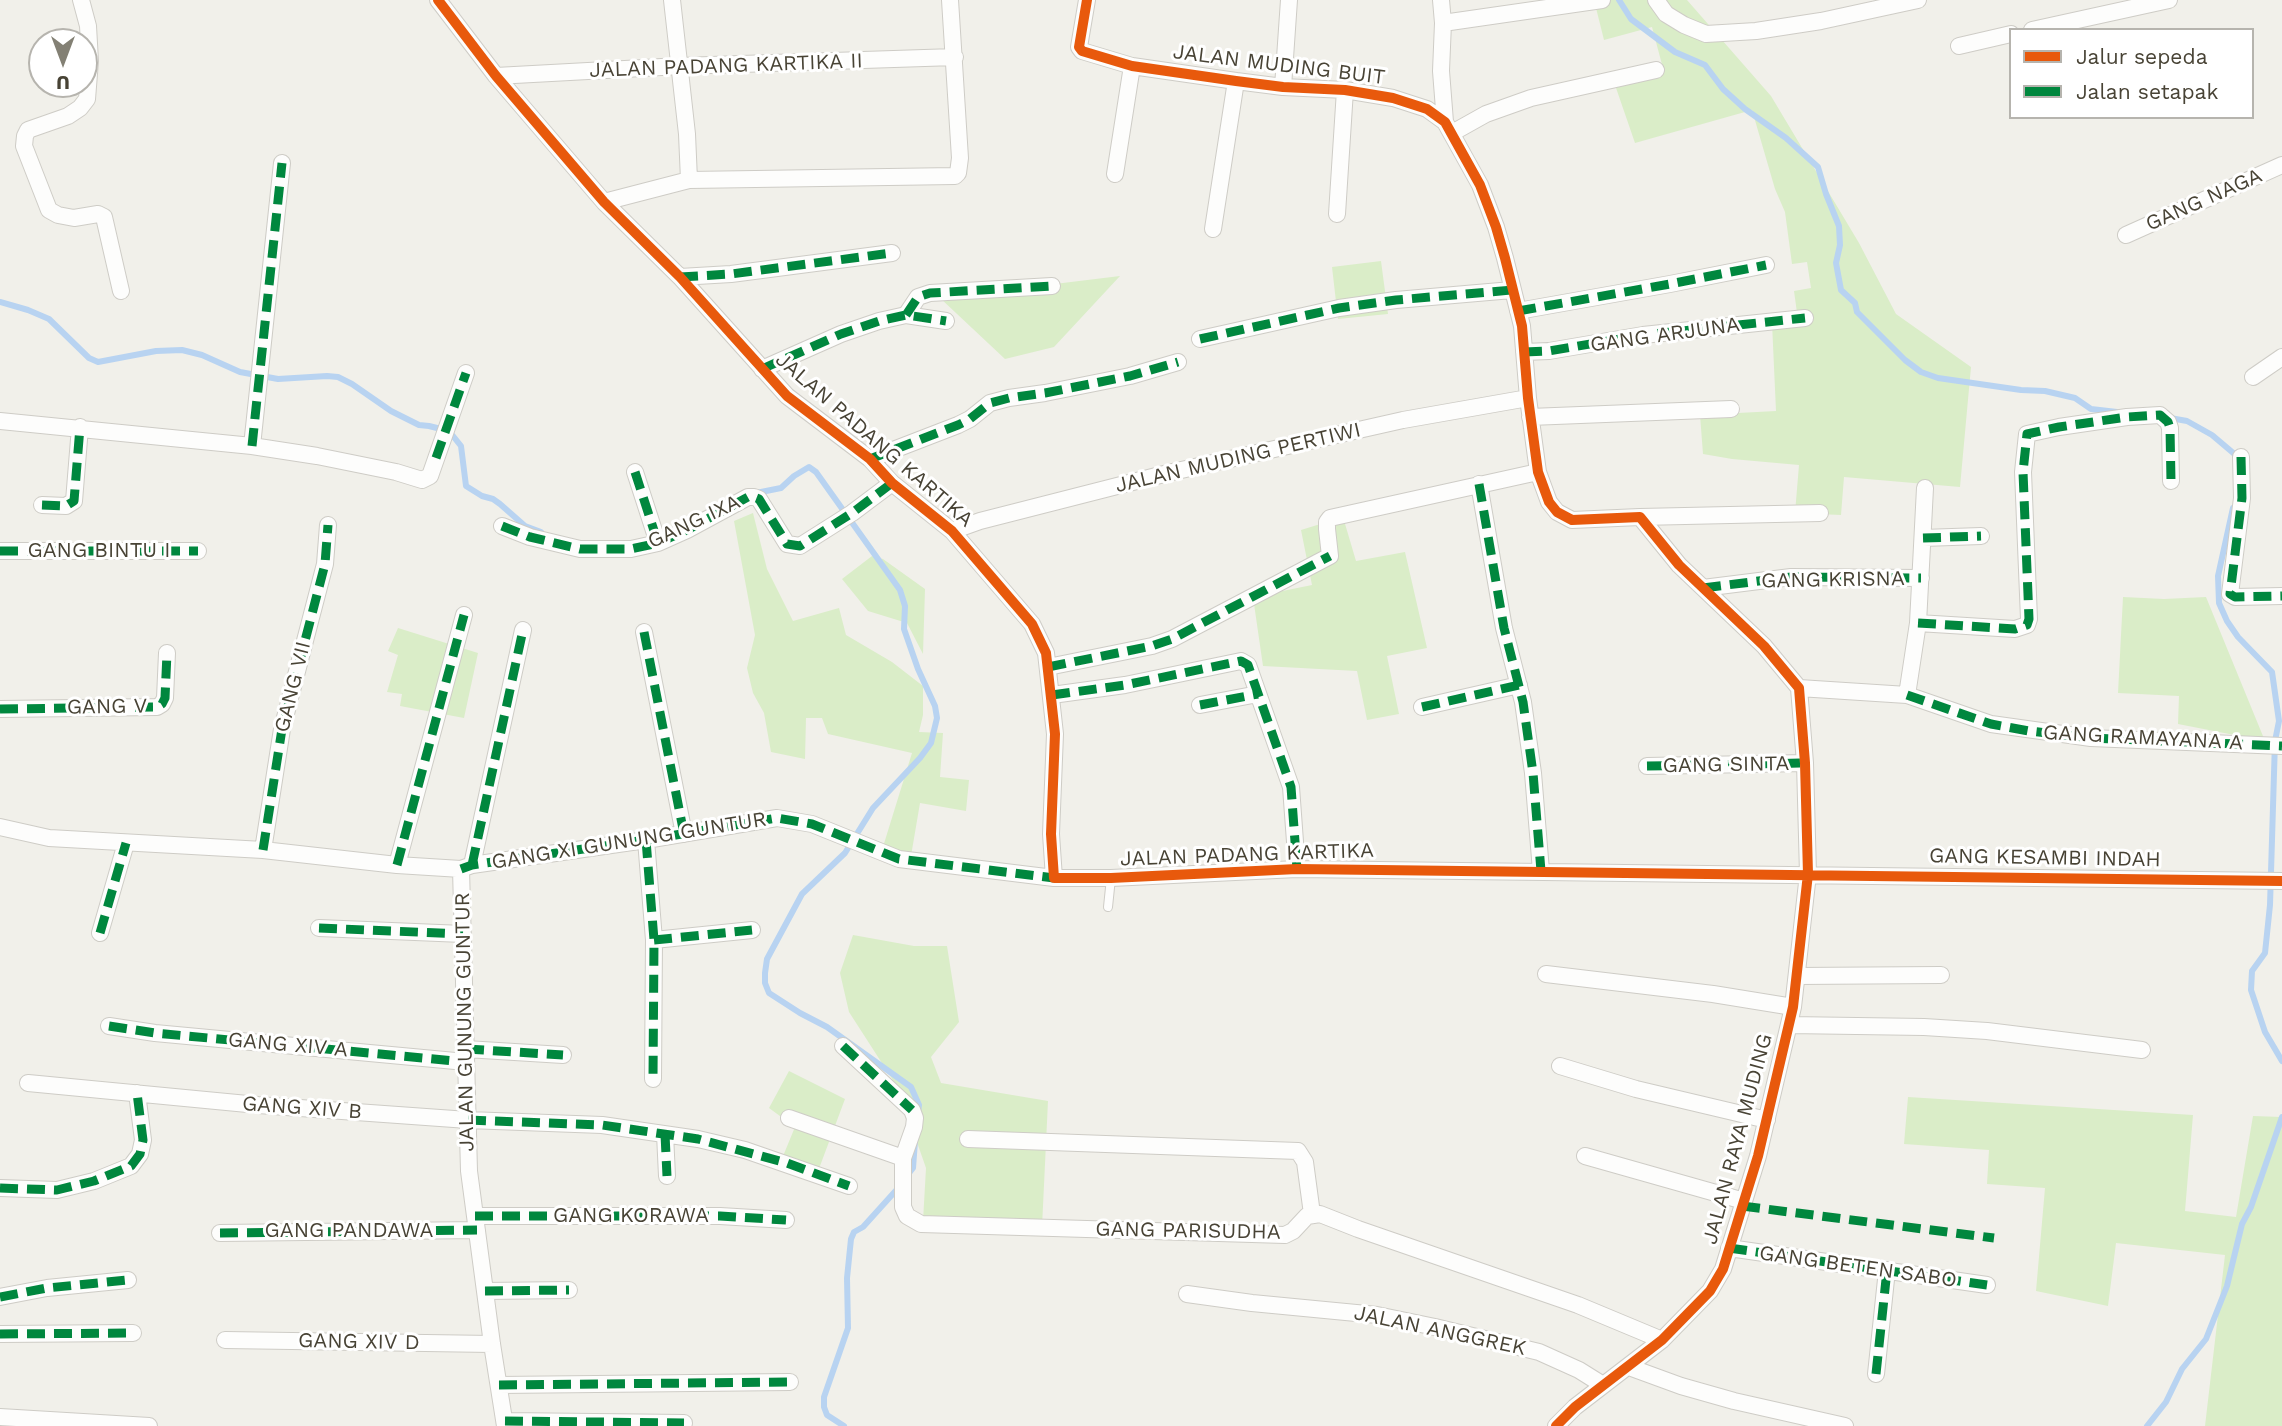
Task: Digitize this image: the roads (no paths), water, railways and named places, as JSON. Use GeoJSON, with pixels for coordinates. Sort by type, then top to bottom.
{"type":"FeatureCollection","features":[{"type":"Feature","properties":{"kind":"street"},"geometry":{"type":"LineString","coordinates":[[81,0],[88,26],[90,61],[87,99],[68,116],[28,130],[24,146],[49,211],[74,218],[98,214],[104,217],[121,291]]}},
{"type":"Feature","properties":{"kind":"street","name":"JALAN PADANG KARTIKA"},"geometry":{"type":"LineString","coordinates":[[438,0],[496,76],[604,202],[680,277],[787,396],[870,458],[892,483],[952,531],[1032,624],[1046,653],[1052,695],[1055,734],[1051,834],[1055,878],[1297,869],[1808,874]]}},
{"type":"Feature","properties":{"kind":"street"},"geometry":{"type":"LineString","coordinates":[[672,0],[687,134],[689,180]]}},
{"type":"Feature","properties":{"kind":"street"},"geometry":{"type":"LineString","coordinates":[[604,202],[689,180],[955,176],[960,158],[950,0]]}},
{"type":"Feature","properties":{"kind":"street","name":"JALAN MUDING BUIT"},"geometry":{"type":"LineString","coordinates":[[1087,0],[1079,47],[1082,51],[1132,66],[1283,87],[1345,90],[1404,102],[1427,109],[1449,127]]}},
{"type":"Feature","properties":{"kind":"street"},"geometry":{"type":"LineString","coordinates":[[1283,87],[1289,0]]}},
{"type":"Feature","properties":{"kind":"street"},"geometry":{"type":"LineString","coordinates":[[1441,0],[1441,71],[1449,127],[1480,185],[1489,208],[1518,311],[1522,326],[1538,472],[1549,502],[1558,512],[1572,520],[1820,513]]}},
{"type":"Feature","properties":{"kind":"street"},"geometry":{"type":"LineString","coordinates":[[1443,23],[1602,0]]}},
{"type":"Feature","properties":{"kind":"street"},"geometry":{"type":"LineString","coordinates":[[1656,0],[1666,14],[1706,34],[1756,31],[1808,23],[1918,0]]}},
{"type":"Feature","properties":{"kind":"street"},"geometry":{"type":"LineString","coordinates":[[2041,28],[2169,0]]}},
{"type":"Feature","properties":{"kind":"street"},"geometry":{"type":"LineString","coordinates":[[1959,46],[2009,34]]}},
{"type":"Feature","properties":{"kind":"street","name":"JALAN PADANG KARTIKA II"},"geometry":{"type":"LineString","coordinates":[[496,76],[680,65],[955,57]]}},
{"type":"Feature","properties":{"kind":"street"},"geometry":{"type":"LineString","coordinates":[[1115,174],[1132,66]]}},
{"type":"Feature","properties":{"kind":"street"},"geometry":{"type":"LineString","coordinates":[[1449,127],[1531,98],[1656,70]]}},
{"type":"Feature","properties":{"kind":"street"},"geometry":{"type":"LineString","coordinates":[[1213,229],[1236,81]]}},
{"type":"Feature","properties":{"kind":"street"},"geometry":{"type":"LineString","coordinates":[[1337,214],[1345,90]]}},
{"type":"Feature","properties":{"kind":"street"},"geometry":{"type":"LineString","coordinates":[[252,446],[282,163]]}},
{"type":"Feature","properties":{"kind":"street","name":"GANG NAGA"},"geometry":{"type":"LineString","coordinates":[[2126,235],[2282,165]]}},
{"type":"Feature","properties":{"kind":"street"},"geometry":{"type":"LineString","coordinates":[[680,277],[731,274],[892,253]]}},
{"type":"Feature","properties":{"kind":"street"},"geometry":{"type":"LineString","coordinates":[[1518,311],[1766,265]]}},
{"type":"Feature","properties":{"kind":"street"},"geometry":{"type":"LineString","coordinates":[[906,315],[918,297],[930,293],[1052,286]]}},
{"type":"Feature","properties":{"kind":"street"},"geometry":{"type":"LineString","coordinates":[[1200,340],[1339,308],[1512,290]]}},
{"type":"Feature","properties":{"kind":"street"},"geometry":{"type":"LineString","coordinates":[[762,369],[857,328],[906,315],[946,321]]}},
{"type":"Feature","properties":{"kind":"street","name":"GANG ARJUNA"},"geometry":{"type":"LineString","coordinates":[[1524,352],[1549,351],[1643,335],[1805,318]]}},
{"type":"Feature","properties":{"kind":"street"},"geometry":{"type":"LineString","coordinates":[[2253,377],[2282,356]]}},
{"type":"Feature","properties":{"kind":"street"},"geometry":{"type":"LineString","coordinates":[[870,458],[958,425],[990,404],[1009,398],[1130,376],[1178,362]]}},
{"type":"Feature","properties":{"kind":"street"},"geometry":{"type":"LineString","coordinates":[[0,421],[252,446],[317,456],[422,480],[430,477],[466,373]]}},
{"type":"Feature","properties":{"kind":"street","name":"JALAN MUDING PERTIWI"},"geometry":{"type":"LineString","coordinates":[[952,531],[980,521],[1168,473],[1403,420],[1528,398]]}},
{"type":"Feature","properties":{"kind":"street"},"geometry":{"type":"LineString","coordinates":[[1530,417],[1731,409]]}},
{"type":"Feature","properties":{"kind":"street"},"geometry":{"type":"LineString","coordinates":[[1918,623],[2015,629],[2026,625],[2029,619],[2023,472],[2028,434],[2127,417],[2160,415],[2170,428],[2171,481]]}},
{"type":"Feature","properties":{"kind":"street"},"geometry":{"type":"LineString","coordinates":[[42,505],[66,506],[74,501],[79,427]]}},
{"type":"Feature","properties":{"kind":"street"},"geometry":{"type":"LineString","coordinates":[[2241,457],[2242,498],[2230,594],[2235,597],[2282,596]]}},
{"type":"Feature","properties":{"kind":"street"},"geometry":{"type":"LineString","coordinates":[[635,472],[658,543]]}},
{"type":"Feature","properties":{"kind":"street"},"geometry":{"type":"LineString","coordinates":[[1048,667],[1152,646],[1172,639],[1330,556],[1327,529],[1330,518],[1538,472]]}},
{"type":"Feature","properties":{"kind":"street","name":"GANG IXA"},"geometry":{"type":"LineString","coordinates":[[502,526],[530,537],[580,549],[631,549],[658,543],[748,497],[760,499],[788,544],[800,546],[820,535],[892,483]]}},
{"type":"Feature","properties":{"kind":"street"},"geometry":{"type":"LineString","coordinates":[[1479,484],[1504,628],[1519,685],[1533,773],[1541,871]]}},
{"type":"Feature","properties":{"kind":"street"},"geometry":{"type":"LineString","coordinates":[[1907,695],[1918,623],[1924,488]]}},
{"type":"Feature","properties":{"kind":"street"},"geometry":{"type":"LineString","coordinates":[[1640,517],[1679,565],[1764,646],[1799,688],[1805,763],[1808,874]]}},
{"type":"Feature","properties":{"kind":"street","name":"GANG VII"},"geometry":{"type":"LineString","coordinates":[[263,850],[282,729],[325,564],[328,525]]}},
{"type":"Feature","properties":{"kind":"street"},"geometry":{"type":"LineString","coordinates":[[1923,538],[1981,537]]}},
{"type":"Feature","properties":{"kind":"street","name":"GANG BINTU I"},"geometry":{"type":"LineString","coordinates":[[0,551],[198,551]]}},
{"type":"Feature","properties":{"kind":"street","name":"GANG KRISNA"},"geometry":{"type":"LineString","coordinates":[[1703,588],[1791,577],[1921,578]]}},
{"type":"Feature","properties":{"kind":"street"},"geometry":{"type":"LineString","coordinates":[[397,865],[464,615]]}},
{"type":"Feature","properties":{"kind":"street"},"geometry":{"type":"LineString","coordinates":[[467,867],[523,630]]}},
{"type":"Feature","properties":{"kind":"street"},"geometry":{"type":"LineString","coordinates":[[644,632],[684,834]]}},
{"type":"Feature","properties":{"kind":"street","name":"GANG V"},"geometry":{"type":"LineString","coordinates":[[0,709],[157,707],[165,698],[167,653]]}},
{"type":"Feature","properties":{"kind":"street"},"geometry":{"type":"LineString","coordinates":[[1052,695],[1125,685],[1241,661],[1248,665],[1292,787],[1297,869]]}},
{"type":"Feature","properties":{"kind":"street"},"geometry":{"type":"LineString","coordinates":[[1422,707],[1519,685]]}},
{"type":"Feature","properties":{"kind":"street","name":"GANG RAMAYANA A"},"geometry":{"type":"LineString","coordinates":[[1799,688],[1907,695],[1990,724],[2091,738],[2282,746]]}},
{"type":"Feature","properties":{"kind":"street"},"geometry":{"type":"LineString","coordinates":[[1200,705],[1258,694]]}},
{"type":"Feature","properties":{"kind":"street","name":"GANG SINTA"},"geometry":{"type":"LineString","coordinates":[[1647,766],[1805,763]]}},
{"type":"Feature","properties":{"kind":"street","name":"GANG XI GUNUNG GUNTUR"},"geometry":{"type":"LineString","coordinates":[[467,867],[777,818],[812,824],[899,859],[1055,878]]}},
{"type":"Feature","properties":{"kind":"street","name":"JALAN GUNUNG GUNTUR"},"geometry":{"type":"LineString","coordinates":[[0,827],[50,838],[263,850],[397,865],[467,867],[463,934],[469,1171],[505,1424]]}},
{"type":"Feature","properties":{"kind":"street"},"geometry":{"type":"LineString","coordinates":[[646,840],[654,940],[653,1079]]}},
{"type":"Feature","properties":{"kind":"street"},"geometry":{"type":"LineString","coordinates":[[100,933],[126,843]]}},
{"type":"Feature","properties":{"kind":"street","name":"GANG KESAMBI INDAH"},"geometry":{"type":"LineString","coordinates":[[1808,874],[2282,881]]}},
{"type":"Feature","properties":{"kind":"street","name":"JALAN RAYA MUDING"},"geometry":{"type":"LineString","coordinates":[[1556,1426],[1603,1385],[1662,1340],[1710,1291],[1723,1269],[1767,1120],[1794,1007],[1808,874]]}},
{"type":"Feature","properties":{"kind":"street"},"geometry":{"type":"LineString","coordinates":[[319,928],[463,934]]}},
{"type":"Feature","properties":{"kind":"street"},"geometry":{"type":"LineString","coordinates":[[654,940],[751,930]]}},
{"type":"Feature","properties":{"kind":"street"},"geometry":{"type":"LineString","coordinates":[[1546,974],[1713,994],[1794,1007]]}},
{"type":"Feature","properties":{"kind":"street"},"geometry":{"type":"LineString","coordinates":[[1797,976],[1941,975]]}},
{"type":"Feature","properties":{"kind":"street"},"geometry":{"type":"LineString","coordinates":[[1789,1025],[1987,1031],[2142,1050]]}},
{"type":"Feature","properties":{"kind":"street","name":"GANG XIV A"},"geometry":{"type":"LineString","coordinates":[[109,1026],[155,1033],[466,1056],[563,1055]]}},
{"type":"Feature","properties":{"kind":"street"},"geometry":{"type":"LineString","coordinates":[[789,1118],[903,1158],[914,1127],[912,1110],[843,1046]]}},
{"type":"Feature","properties":{"kind":"street"},"geometry":{"type":"LineString","coordinates":[[1560,1066],[1636,1089],[1767,1120]]}},
{"type":"Feature","properties":{"kind":"street","name":"GANG XIV B"},"geometry":{"type":"LineString","coordinates":[[28,1083],[468,1120],[602,1125],[698,1139],[745,1150],[849,1186]]}},
{"type":"Feature","properties":{"kind":"street"},"geometry":{"type":"LineString","coordinates":[[0,1188],[57,1190],[94,1181],[131,1166],[140,1154],[143,1140],[137,1093]]}},
{"type":"Feature","properties":{"kind":"street"},"geometry":{"type":"LineString","coordinates":[[665,1134],[667,1176]]}},
{"type":"Feature","properties":{"kind":"street"},"geometry":{"type":"LineString","coordinates":[[968,1139],[1298,1151],[1305,1162],[1312,1214],[1331,1218],[1578,1305],[1662,1340]]}},
{"type":"Feature","properties":{"kind":"street"},"geometry":{"type":"LineString","coordinates":[[1585,1156],[1744,1201]]}},
{"type":"Feature","properties":{"kind":"street","name":"GANG PARISUDHA"},"geometry":{"type":"LineString","coordinates":[[903,1158],[903,1207],[907,1216],[922,1224],[1284,1235],[1293,1231],[1312,1214]]}},
{"type":"Feature","properties":{"kind":"street","name":"GANG KORAWA"},"geometry":{"type":"LineString","coordinates":[[476,1223],[720,1216],[786,1220]]}},
{"type":"Feature","properties":{"kind":"street","name":"GANG PANDAWA"},"geometry":{"type":"LineString","coordinates":[[220,1233],[476,1223]]}},
{"type":"Feature","properties":{"kind":"street","name":"GANG BETEN SABO"},"geometry":{"type":"LineString","coordinates":[[1729,1248],[1987,1285]]}},
{"type":"Feature","properties":{"kind":"street"},"geometry":{"type":"LineString","coordinates":[[1876,1374],[1887,1270]]}},
{"type":"Feature","properties":{"kind":"street"},"geometry":{"type":"LineString","coordinates":[[0,1297],[47,1288],[128,1280]]}},
{"type":"Feature","properties":{"kind":"street"},"geometry":{"type":"LineString","coordinates":[[485,1291],[569,1290]]}},
{"type":"Feature","properties":{"kind":"street","name":"JALAN ANGGREK"},"geometry":{"type":"LineString","coordinates":[[1187,1294],[1377,1315],[1435,1327],[1539,1352],[1579,1370],[1603,1385]]}},
{"type":"Feature","properties":{"kind":"street"},"geometry":{"type":"LineString","coordinates":[[0,1334],[133,1334]]}},
{"type":"Feature","properties":{"kind":"street","name":"GANG XIV D"},"geometry":{"type":"LineString","coordinates":[[225,1340],[492,1344]]}},
{"type":"Feature","properties":{"kind":"street"},"geometry":{"type":"LineString","coordinates":[[1629,1367],[1734,1401],[1845,1426]]}},
{"type":"Feature","properties":{"kind":"street"},"geometry":{"type":"LineString","coordinates":[[499,1385],[790,1382]]}},
{"type":"Feature","properties":{"kind":"street"},"geometry":{"type":"LineString","coordinates":[[0,1417],[149,1426]]}},
{"type":"Feature","properties":{"kind":"street"},"geometry":{"type":"LineString","coordinates":[[505,1424],[684,1423]]}},
{"type":"Feature","properties":{"kind":"lane"},"geometry":{"type":"LineString","coordinates":[[1108,907],[1111,878]]}},
{"type":"Feature","properties":{"kind":"waterway"},"geometry":{"type":"LineString","coordinates":[[1619,0],[1631,19],[1675,52],[1705,65],[1723,89],[1745,109],[1786,138],[1818,167],[1839,226],[1840,245],[1836,263],[1841,290],[1855,303],[1857,312],[1905,360],[1921,372],[1938,378],[2045,391],[2075,398],[2091,409],[2117,412]]}},
{"type":"Feature","properties":{"kind":"waterway"},"geometry":{"type":"LineString","coordinates":[[0,302],[49,319],[89,358],[98,362],[156,351],[182,350],[202,355],[240,372],[278,379],[338,377],[391,411],[419,425],[449,431],[461,446],[466,486],[493,499],[525,526],[541,532]]}},
{"type":"Feature","properties":{"kind":"waterway"},"geometry":{"type":"LineString","coordinates":[[2170,418],[2187,421],[2212,435],[2238,457]]}},
{"type":"Feature","properties":{"kind":"waterway"},"geometry":{"type":"LineString","coordinates":[[756,493],[781,488],[809,467],[816,472],[900,590],[905,606],[904,629],[935,706],[937,718],[931,743],[873,808],[845,853],[802,894],[767,959],[765,973],[769,993],[827,1027],[911,1087],[919,1105],[918,1113]]}},
{"type":"Feature","properties":{"kind":"waterway"},"geometry":{"type":"LineString","coordinates":[[2233,508],[2218,576],[2219,603],[2238,637],[2272,672],[2279,721],[2275,741],[2270,905],[2265,953],[2252,971],[2251,990],[2265,1032],[2282,1061]]}},
{"type":"Feature","properties":{"kind":"waterway"},"geometry":{"type":"LineString","coordinates":[[2147,1426],[2166,1402],[2182,1369],[2206,1339],[2227,1286],[2242,1224],[2251,1207],[2282,1117]]}},
{"type":"Feature","properties":{"kind":"waterway"},"geometry":{"type":"LineString","coordinates":[[906,1177],[913,1168],[915,1141]]}},
{"type":"Feature","properties":{"kind":"waterway"},"geometry":{"type":"LineString","coordinates":[[844,1426],[827,1415],[824,1397],[848,1328],[847,1278],[851,1239],[854,1232],[863,1227],[900,1186]]}}]}
